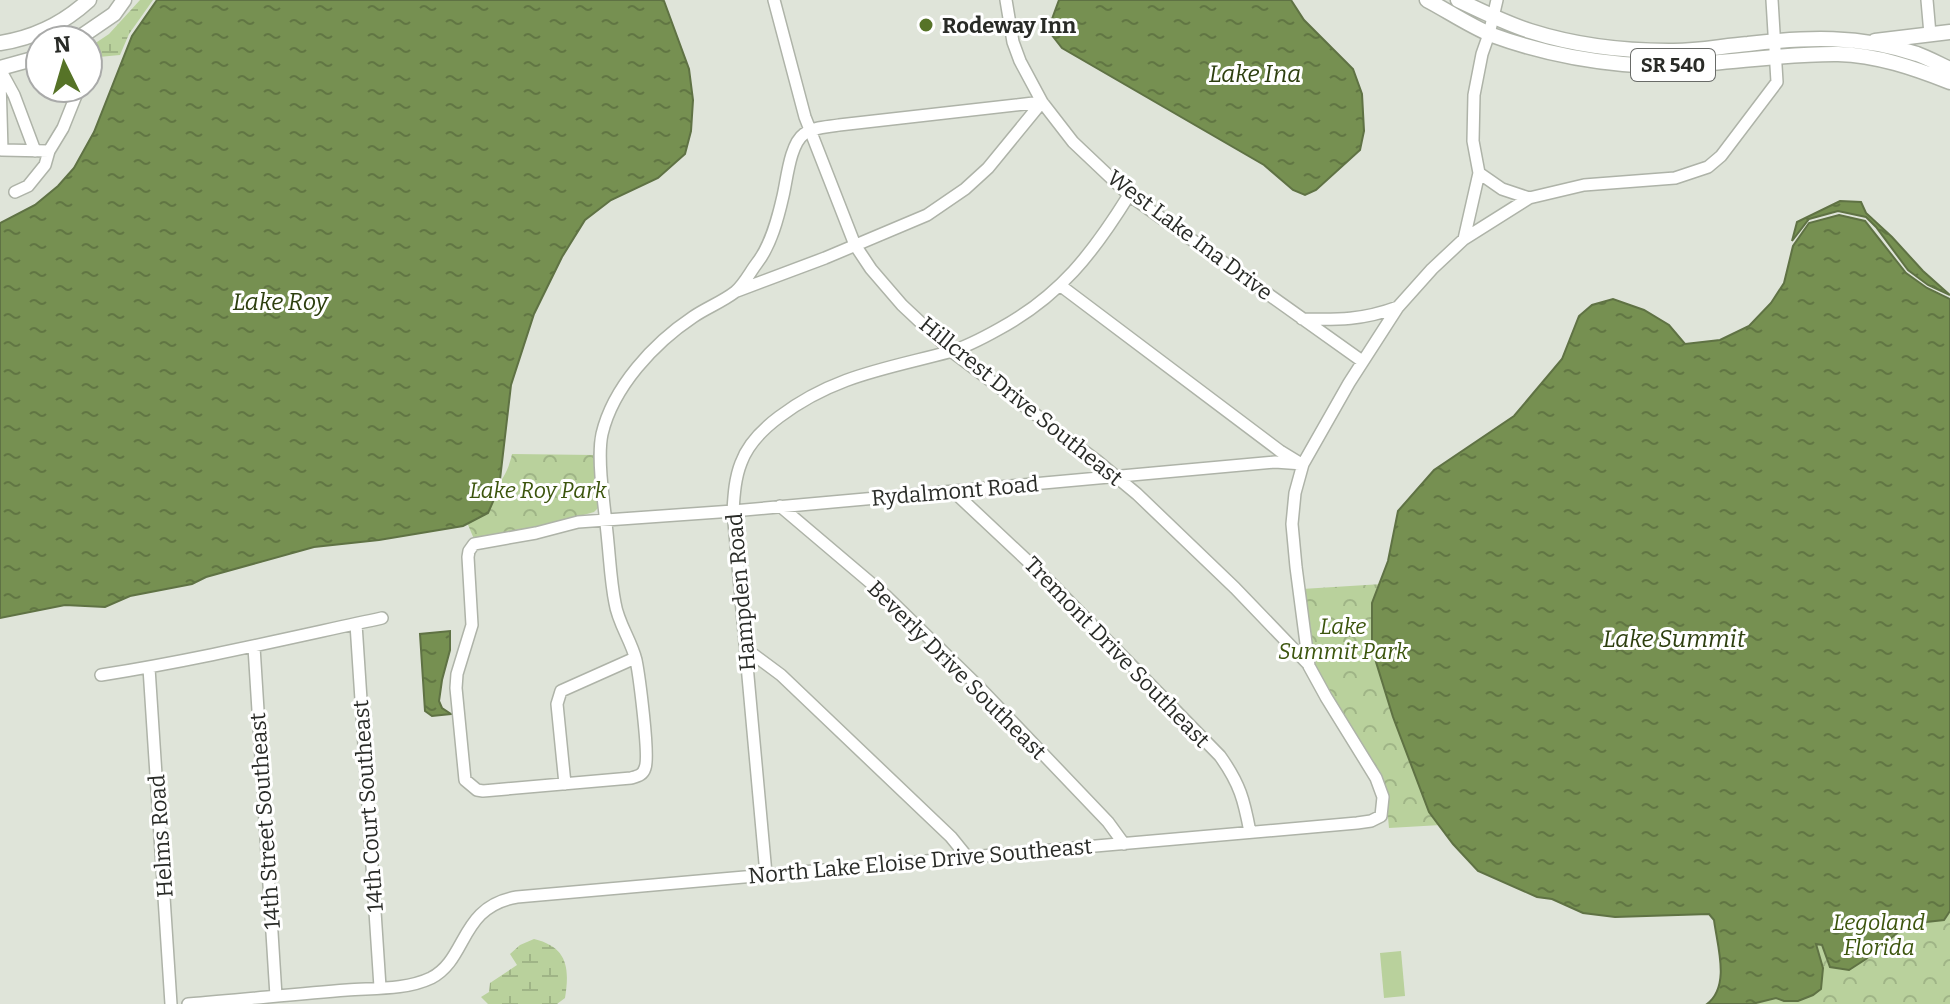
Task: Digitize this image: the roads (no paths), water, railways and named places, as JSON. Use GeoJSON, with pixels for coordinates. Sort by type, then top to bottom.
{"type":"FeatureCollection","features":[{"type":"Feature","properties":{"kind":"main road"},"geometry":{"type":"LineString","coordinates":[[0,43],[19,40],[48,28],[89,0]]}},
{"type":"Feature","properties":{"kind":"main road"},"geometry":{"type":"LineString","coordinates":[[99,24],[114,14],[124,0]]}},
{"type":"Feature","properties":{"kind":"main road","name":"SR 540"},"geometry":{"type":"LineString","coordinates":[[1427,0],[1489,34],[1550,52],[1624,64],[1684,65],[1839,54],[1884,60],[1950,82]]}},
{"type":"Feature","properties":{"kind":"main road","name":"SR 540"},"geometry":{"type":"LineString","coordinates":[[1458,0],[1532,31],[1571,41],[1625,49],[1672,52],[1827,38],[1868,42],[1918,54],[1950,69]]}},
{"type":"Feature","properties":{"kind":"main road"},"geometry":{"type":"LineString","coordinates":[[1868,42],[1950,32]]}},
{"type":"Feature","properties":{"kind":"main road"},"geometry":{"type":"LineString","coordinates":[[0,69],[24,62]]}},
{"type":"Feature","properties":{"kind":"street","name":"Hillcrest Drive Southeast"},"geometry":{"type":"LineString","coordinates":[[774,0],[800,101],[855,245],[884,285],[951,351],[1146,502],[1224,576],[1309,666]]}},
{"type":"Feature","properties":{"kind":"street","name":"West Lake Ina Drive"},"geometry":{"type":"LineString","coordinates":[[1006,0],[1013,42],[1020,61],[1042,102],[1073,142],[1129,195],[1362,361]]}},
{"type":"Feature","properties":{"kind":"street"},"geometry":{"type":"LineString","coordinates":[[1464,239],[1479,173],[1473,141],[1473,104],[1482,54],[1497,0]]}},
{"type":"Feature","properties":{"kind":"street"},"geometry":{"type":"LineString","coordinates":[[1309,666],[1292,524],[1295,493],[1303,464],[1362,361],[1398,307],[1464,239],[1529,198],[1584,185],[1675,178],[1708,167],[1721,156],[1777,82],[1772,0]]}},
{"type":"Feature","properties":{"kind":"street"},"geometry":{"type":"LineString","coordinates":[[1927,0],[1930,34]]}},
{"type":"Feature","properties":{"kind":"street"},"geometry":{"type":"LineString","coordinates":[[0,69],[14,95],[35,151]]}},
{"type":"Feature","properties":{"kind":"street"},"geometry":{"type":"LineString","coordinates":[[0,80],[2,150],[49,151]]}},
{"type":"Feature","properties":{"kind":"street"},"geometry":{"type":"LineString","coordinates":[[737,291],[769,242],[793,152],[802,135],[811,130],[839,125],[1042,102]]}},
{"type":"Feature","properties":{"kind":"street"},"geometry":{"type":"LineString","coordinates":[[635,658],[566,686],[561,691],[557,704],[565,784],[631,778],[642,774],[647,757],[635,658],[614,601],[601,478],[600,448],[607,416],[627,381],[674,330],[737,291],[927,215],[965,189],[988,168],[1042,102]]}},
{"type":"Feature","properties":{"kind":"street"},"geometry":{"type":"LineString","coordinates":[[15,192],[28,186],[45,165],[73,104]]}},
{"type":"Feature","properties":{"kind":"street"},"geometry":{"type":"LineString","coordinates":[[1479,173],[1502,189],[1529,198]]}},
{"type":"Feature","properties":{"kind":"street","name":"Hampden Road"},"geometry":{"type":"LineString","coordinates":[[766,874],[733,511],[738,471],[749,445],[772,422],[808,396],[843,380],[951,351],[1016,319],[1061,286],[1106,232],[1129,195]]}},
{"type":"Feature","properties":{"kind":"street"},"geometry":{"type":"LineString","coordinates":[[1061,286],[1280,451],[1303,464]]}},
{"type":"Feature","properties":{"kind":"street"},"geometry":{"type":"LineString","coordinates":[[1301,319],[1352,319],[1375,316],[1398,307]]}},
{"type":"Feature","properties":{"kind":"street","name":"Rydalmont Road"},"geometry":{"type":"LineString","coordinates":[[565,784],[483,791],[465,780],[456,688],[457,674],[472,625],[468,557],[474,544],[606,519],[733,511],[1275,462],[1303,464]]}},
{"type":"Feature","properties":{"kind":"street","name":"Tremont Drive Southeast"},"geometry":{"type":"LineString","coordinates":[[953,491],[1050,582],[1220,756],[1241,791],[1250,832]]}},
{"type":"Feature","properties":{"kind":"street","name":"Beverly Drive Southeast"},"geometry":{"type":"LineString","coordinates":[[780,506],[885,595],[921,630],[1108,822],[1124,844]]}},
{"type":"Feature","properties":{"kind":"street"},"geometry":{"type":"LineString","coordinates":[[101,675],[254,647],[382,618]]}},
{"type":"Feature","properties":{"kind":"street","name":"14th Court Southeast"},"geometry":{"type":"LineString","coordinates":[[356,624],[380,987]]}},
{"type":"Feature","properties":{"kind":"street","name":"14th Street Southeast"},"geometry":{"type":"LineString","coordinates":[[254,647],[276,996]]}},
{"type":"Feature","properties":{"kind":"street"},"geometry":{"type":"LineString","coordinates":[[746,649],[781,675],[929,815],[968,858]]}},
{"type":"Feature","properties":{"kind":"street","name":"North Lake Eloise Drive Southeast"},"geometry":{"type":"LineString","coordinates":[[188,1004],[276,996],[300,999],[419,982],[437,974],[476,918],[487,908],[499,901],[517,897],[1371,821],[1381,816],[1383,797],[1376,778],[1309,666]]}},
{"type":"Feature","properties":{"kind":"street","name":"Helms Road"},"geometry":{"type":"LineString","coordinates":[[149,668],[171,1004]]}},
{"type":"Feature","properties":{"kind":"water","name":"Lake Roy"},"geometry":{"type":"Polygon","coordinates":[[[157,0],[661,0],[664,1],[689,69],[693,100],[691,131],[685,154],[658,178],[611,200],[585,220],[562,257],[534,314],[511,385],[499,488],[488,513],[463,526],[314,547],[206,577],[192,584],[130,596],[105,607],[65,605],[0,618],[0,223],[35,205],[74,168],[94,132],[132,36],[157,0]]]}},
{"type":"Feature","properties":{"kind":"water","name":"Lake Ina"},"geometry":{"type":"Polygon","coordinates":[[[1059,0],[1291,0],[1304,20],[1353,69],[1362,94],[1364,131],[1360,150],[1316,190],[1305,195],[1293,190],[1264,165],[1062,48],[1051,34],[1052,19],[1059,0]]]}},
{"type":"Feature","properties":{"kind":"water"},"geometry":{"type":"Polygon","coordinates":[[[1840,201],[1861,202],[1866,213],[1950,295],[1928,285],[1908,270],[1866,217],[1838,211],[1809,219],[1792,241],[1797,222],[1840,201]]]}},
{"type":"Feature","properties":{"kind":"water","name":"Lake Summit"},"geometry":{"type":"Polygon","coordinates":[[[1839,215],[1865,221],[1906,273],[1950,299],[1950,911],[1944,920],[1908,924],[1849,970],[1830,967],[1822,945],[1816,944],[1823,968],[1821,989],[1798,1001],[1776,998],[1752,1004],[1707,1004],[1719,987],[1721,976],[1714,920],[1709,914],[1615,917],[1583,913],[1478,871],[1453,844],[1429,812],[1393,717],[1372,649],[1372,603],[1388,561],[1398,511],[1434,470],[1514,416],[1562,359],[1579,316],[1592,305],[1613,299],[1644,310],[1669,325],[1685,344],[1720,340],[1749,326],[1771,303],[1784,283],[1793,246],[1809,223],[1839,215]]]}},
{"type":"Feature","properties":{"kind":"water"},"geometry":{"type":"Polygon","coordinates":[[[450,631],[450,650],[439,701],[442,708],[451,714],[432,716],[425,711],[420,634],[450,631]]]}},
{"type":"Feature","properties":{"kind":"place","name":"Rodeway Inn"},"geometry":{"type":"Point","coordinates":[926,25]}},
{"type":"Feature","properties":{"kind":"park label","name":"Lake Roy Park"},"geometry":{"type":"Point","coordinates":[538,490]}},
{"type":"Feature","properties":{"kind":"park label","name":"Lake Summit Park"},"geometry":{"type":"Point","coordinates":[1343,638]}},
{"type":"Feature","properties":{"kind":"park label","name":"Legoland Florida"},"geometry":{"type":"Point","coordinates":[1879,934]}}]}
